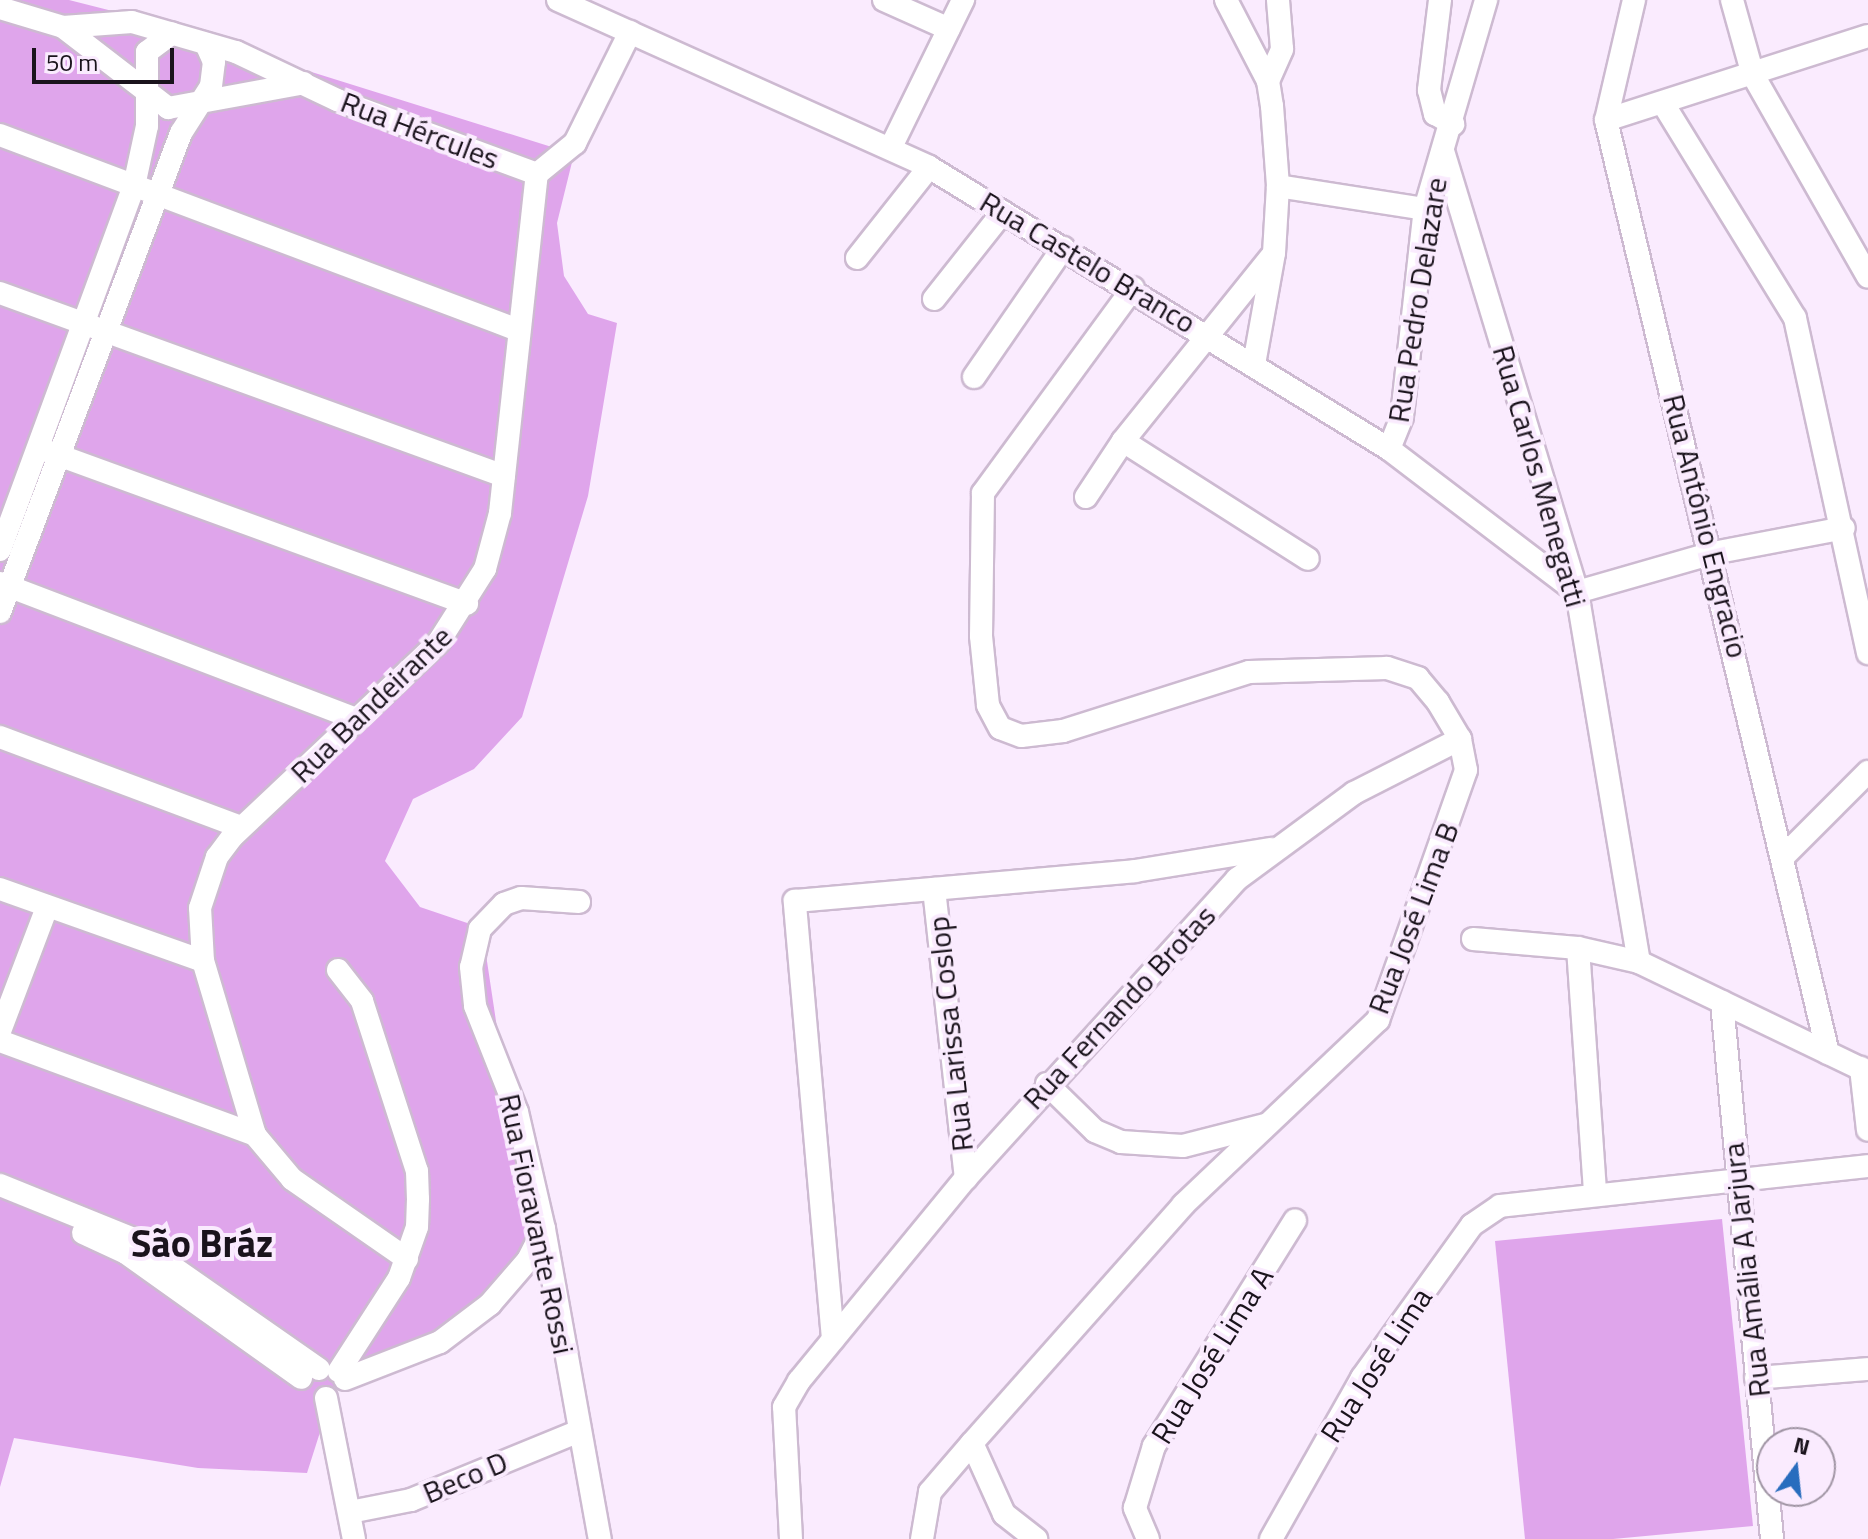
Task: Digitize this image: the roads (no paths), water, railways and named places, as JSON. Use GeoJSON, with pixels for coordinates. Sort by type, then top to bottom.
{"type":"FeatureCollection","features":[{"type":"Feature","properties":{"kind":"street"},"geometry":{"type":"LineString","coordinates":[[84,42],[103,0]]}},
{"type":"Feature","properties":{"kind":"street","name":"Rua Castelo Branco"},"geometry":{"type":"LineString","coordinates":[[558,0],[891,147],[929,167],[1212,335],[1389,449],[1577,592]]}},
{"type":"Feature","properties":{"kind":"street"},"geometry":{"type":"LineString","coordinates":[[884,0],[949,29]]}},
{"type":"Feature","properties":{"kind":"street"},"geometry":{"type":"LineString","coordinates":[[891,147],[963,0]]}},
{"type":"Feature","properties":{"kind":"street"},"geometry":{"type":"LineString","coordinates":[[1226,0],[1268,81],[1278,186],[1274,253],[1254,364]]}},
{"type":"Feature","properties":{"kind":"street"},"geometry":{"type":"LineString","coordinates":[[1268,81],[1282,49],[1278,0]]}},
{"type":"Feature","properties":{"kind":"street"},"geometry":{"type":"LineString","coordinates":[[1440,0],[1429,90],[1435,114],[1453,124]]}},
{"type":"Feature","properties":{"kind":"street"},"geometry":{"type":"LineString","coordinates":[[1443,151],[1486,0]]}},
{"type":"Feature","properties":{"kind":"street","name":"Rua Antônio Engracio"},"geometry":{"type":"LineString","coordinates":[[1634,0],[1606,120],[1713,553],[1828,1053]]}},
{"type":"Feature","properties":{"kind":"street"},"geometry":{"type":"LineString","coordinates":[[1732,0],[1753,75],[1868,277]]}},
{"type":"Feature","properties":{"kind":"street","name":"Rua Hércules"},"geometry":{"type":"LineString","coordinates":[[0,8],[63,27],[147,96],[168,108],[197,105],[229,93],[304,83]]}},
{"type":"Feature","properties":{"kind":"street","name":"Rua Hércules"},"geometry":{"type":"LineString","coordinates":[[63,27],[94,21],[132,22],[250,57],[304,83],[537,174]]}},
{"type":"Feature","properties":{"kind":"street"},"geometry":{"type":"LineString","coordinates":[[537,174],[575,143],[630,32]]}},
{"type":"Feature","properties":{"kind":"street"},"geometry":{"type":"LineString","coordinates":[[0,550],[134,186],[147,126],[147,52],[172,33]]}},
{"type":"Feature","properties":{"kind":"street"},"geometry":{"type":"LineString","coordinates":[[1606,120],[1664,105],[1868,36]]}},
{"type":"Feature","properties":{"kind":"street"},"geometry":{"type":"LineString","coordinates":[[0,612],[5,585],[60,456],[158,195],[197,105],[211,86],[215,71],[206,44]]}},
{"type":"Feature","properties":{"kind":"street"},"geometry":{"type":"LineString","coordinates":[[1664,105],[1795,318],[1844,528],[1868,653]]}},
{"type":"Feature","properties":{"kind":"street"},"geometry":{"type":"LineString","coordinates":[[0,135],[518,330]]}},
{"type":"Feature","properties":{"kind":"street","name":"Rua Pedro Delazare"},"geometry":{"type":"LineString","coordinates":[[1389,449],[1402,416],[1425,209],[1443,151]]}},
{"type":"Feature","properties":{"kind":"street","name":"Rua Carlos Menegatti"},"geometry":{"type":"LineString","coordinates":[[1443,151],[1577,592],[1639,962]]}},
{"type":"Feature","properties":{"kind":"street"},"geometry":{"type":"LineString","coordinates":[[857,258],[929,167]]}},
{"type":"Feature","properties":{"kind":"street","name":"Rua Bandeirante"},"geometry":{"type":"LineString","coordinates":[[407,1259],[292,1179],[255,1135],[203,961],[200,908],[206,882],[241,827],[438,643],[467,604],[494,542],[537,174]]}},
{"type":"Feature","properties":{"kind":"street"},"geometry":{"type":"LineString","coordinates":[[1278,186],[1425,209]]}},
{"type":"Feature","properties":{"kind":"street"},"geometry":{"type":"LineString","coordinates":[[934,299],[1003,212]]}},
{"type":"Feature","properties":{"kind":"street"},"geometry":{"type":"LineString","coordinates":[[974,377],[1063,248]]}},
{"type":"Feature","properties":{"kind":"street"},"geometry":{"type":"LineString","coordinates":[[1086,497],[1123,441],[1212,335],[1274,253]]}},
{"type":"Feature","properties":{"kind":"street","name":"Rua José Lima B"},"geometry":{"type":"LineString","coordinates":[[922,1539],[930,1492],[972,1443],[1183,1205],[1378,1020],[1466,770],[1460,739],[1418,678],[1387,668],[1249,672],[1063,731],[1021,736],[1000,728],[988,705],[981,636],[983,493],[1133,288]]}},
{"type":"Feature","properties":{"kind":"street"},"geometry":{"type":"LineString","coordinates":[[0,293],[504,476]]}},
{"type":"Feature","properties":{"kind":"street"},"geometry":{"type":"LineString","coordinates":[[1123,441],[1308,559]]}},
{"type":"Feature","properties":{"kind":"street"},"geometry":{"type":"LineString","coordinates":[[38,448],[467,604]]}},
{"type":"Feature","properties":{"kind":"street"},"geometry":{"type":"LineString","coordinates":[[1577,592],[1713,553],[1844,528]]}},
{"type":"Feature","properties":{"kind":"street"},"geometry":{"type":"LineString","coordinates":[[5,585],[357,719]]}},
{"type":"Feature","properties":{"kind":"street"},"geometry":{"type":"LineString","coordinates":[[0,737],[241,827]]}},
{"type":"Feature","properties":{"kind":"street","name":"Rua Fernando Brotas"},"geometry":{"type":"LineString","coordinates":[[791,1539],[784,1407],[833,1339],[966,1178],[1047,1084],[1237,879],[1272,849],[1354,793],[1460,739]]}},
{"type":"Feature","properties":{"kind":"street"},"geometry":{"type":"LineString","coordinates":[[1784,856],[1868,772]]}},
{"type":"Feature","properties":{"kind":"street"},"geometry":{"type":"LineString","coordinates":[[833,1339],[795,901],[1135,871],[1272,849]]}},
{"type":"Feature","properties":{"kind":"street"},"geometry":{"type":"LineString","coordinates":[[0,889],[203,961]]}},
{"type":"Feature","properties":{"kind":"street","name":"Rua Larissa Coslop"},"geometry":{"type":"LineString","coordinates":[[934,889],[966,1178]]}},
{"type":"Feature","properties":{"kind":"street","name":"Rua Fioravante Rossi"},"geometry":{"type":"LineString","coordinates":[[579,902],[521,898],[504,904],[480,929],[472,948],[475,1006],[513,1099],[544,1229],[577,1432],[600,1539]]}},
{"type":"Feature","properties":{"kind":"street"},"geometry":{"type":"LineString","coordinates":[[0,1031],[47,907]]}},
{"type":"Feature","properties":{"kind":"street"},"geometry":{"type":"LineString","coordinates":[[1473,939],[1578,948],[1639,962],[1864,1070],[1868,1130]]}},
{"type":"Feature","properties":{"kind":"street"},"geometry":{"type":"LineString","coordinates":[[1578,948],[1595,1193],[1868,1166]]}},
{"type":"Feature","properties":{"kind":"street"},"geometry":{"type":"LineString","coordinates":[[0,1185],[131,1238],[326,1374],[342,1392],[326,1398],[304,1395],[326,1374],[407,1259],[417,1227],[417,1171],[362,1001],[338,970]]}},
{"type":"Feature","properties":{"kind":"street","name":"Rua Amália A Jarjura"},"geometry":{"type":"LineString","coordinates":[[1722,1002],[1736,1180],[1772,1539]]}},
{"type":"Feature","properties":{"kind":"street"},"geometry":{"type":"LineString","coordinates":[[0,1041],[255,1135]]}},
{"type":"Feature","properties":{"kind":"street"},"geometry":{"type":"LineString","coordinates":[[1047,1084],[1095,1131],[1121,1142],[1183,1146],[1270,1123]]}},
{"type":"Feature","properties":{"kind":"street","name":"Rua José Lima"},"geometry":{"type":"LineString","coordinates":[[1271,1539],[1362,1378],[1472,1225],[1500,1206],[1595,1193]]}},
{"type":"Feature","properties":{"kind":"street"},"geometry":{"type":"LineString","coordinates":[[0,1202],[126,1253],[326,1374],[440,1342],[490,1304],[528,1260],[544,1229]]}},
{"type":"Feature","properties":{"kind":"street","name":"Rua José Lima A"},"geometry":{"type":"LineString","coordinates":[[1148,1539],[1135,1508],[1154,1446],[1295,1220]]}},
{"type":"Feature","properties":{"kind":"street"},"geometry":{"type":"LineString","coordinates":[[1756,1378],[1868,1369]]}},
{"type":"Feature","properties":{"kind":"street"},"geometry":{"type":"LineString","coordinates":[[326,1398],[354,1539]]}},
{"type":"Feature","properties":{"kind":"street","name":"Beco D"},"geometry":{"type":"LineString","coordinates":[[350,1512],[411,1500],[577,1432]]}},
{"type":"Feature","properties":{"kind":"street"},"geometry":{"type":"LineString","coordinates":[[972,1443],[1004,1514],[1036,1539]]}},
{"type":"Feature","properties":{"kind":"district","name":"São Bráz"},"geometry":{"type":"Point","coordinates":[202,1244]}}]}
